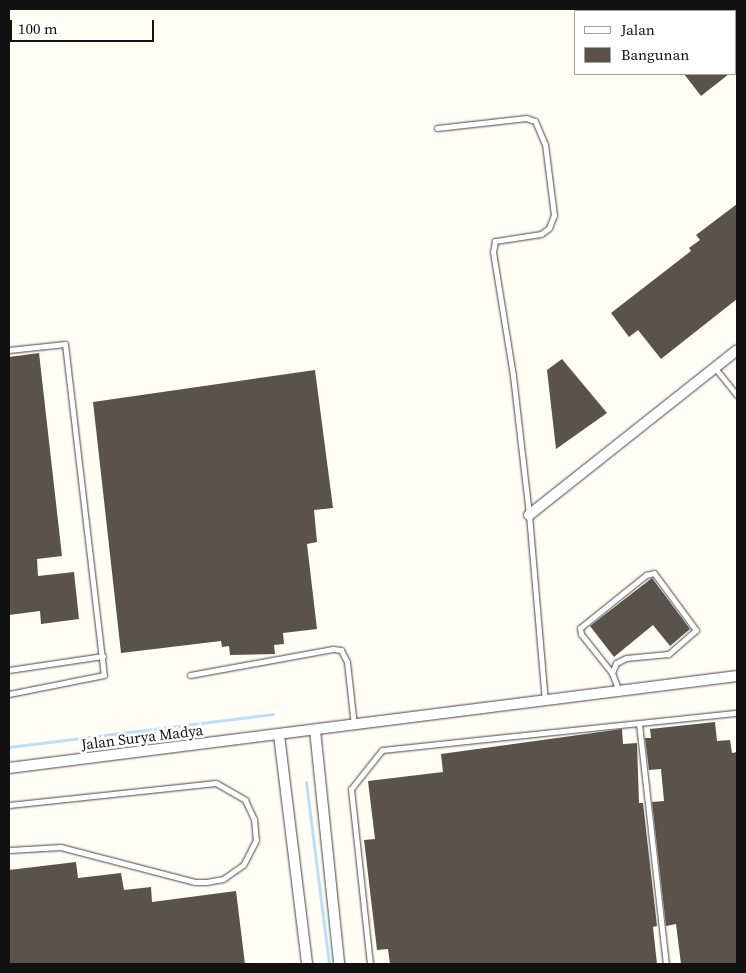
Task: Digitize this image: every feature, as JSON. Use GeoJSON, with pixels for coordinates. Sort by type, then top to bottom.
{"type":"FeatureCollection","features":[{"type":"Feature","properties":{"kind":"street"},"geometry":{"type":"LineString","coordinates":[[529,515],[737,350]]}},
{"type":"Feature","properties":{"kind":"street","name":"Jalan Surya Madya"},"geometry":{"type":"LineString","coordinates":[[9,768],[545,702],[737,676]]}},
{"type":"Feature","properties":{"kind":"street"},"geometry":{"type":"LineString","coordinates":[[315,730],[339,964]]}},
{"type":"Feature","properties":{"kind":"street"},"geometry":{"type":"LineString","coordinates":[[278,735],[307,964]]}},
{"type":"Feature","properties":{"kind":"lane"},"geometry":{"type":"LineString","coordinates":[[437,128],[526,118],[535,121],[545,144],[554,215],[549,228],[541,234],[495,241],[493,246],[529,515],[545,702]]}},
{"type":"Feature","properties":{"kind":"lane"},"geometry":{"type":"LineString","coordinates":[[9,350],[65,344],[104,675],[100,678],[9,694]]}},
{"type":"Feature","properties":{"kind":"lane"},"geometry":{"type":"LineString","coordinates":[[714,368],[737,395]]}},
{"type":"Feature","properties":{"kind":"lane"},"geometry":{"type":"LineString","coordinates":[[612,673],[613,668],[621,659],[668,654],[696,630],[654,573],[648,573],[580,628],[581,634],[612,673],[619,692]]}},
{"type":"Feature","properties":{"kind":"lane"},"geometry":{"type":"LineString","coordinates":[[190,675],[334,649],[341,650],[347,662],[354,725]]}},
{"type":"Feature","properties":{"kind":"lane"},"geometry":{"type":"LineString","coordinates":[[9,670],[103,656]]}},
{"type":"Feature","properties":{"kind":"lane"},"geometry":{"type":"LineString","coordinates":[[370,964],[351,789],[382,750],[737,714]]}},
{"type":"Feature","properties":{"kind":"lane"},"geometry":{"type":"LineString","coordinates":[[639,724],[666,964]]}},
{"type":"Feature","properties":{"kind":"lane"},"geometry":{"type":"LineString","coordinates":[[9,805],[216,783],[244,800],[254,819],[256,840],[243,865],[223,879],[206,882],[195,882],[61,846],[9,850]]}},
{"type":"Feature","properties":{"kind":"building"},"geometry":{"type":"Polygon","coordinates":[[[685,75],[728,75],[701,96],[685,75]]]}},
{"type":"Feature","properties":{"kind":"building"},"geometry":{"type":"Polygon","coordinates":[[[737,204],[737,299],[661,359],[638,330],[629,337],[611,313],[691,251],[689,248],[700,240],[696,235],[737,204]]]}},
{"type":"Feature","properties":{"kind":"building"},"geometry":{"type":"Polygon","coordinates":[[[39,353],[62,556],[37,559],[38,576],[74,572],[79,619],[41,624],[40,611],[9,615],[9,357],[39,353]]]}},
{"type":"Feature","properties":{"kind":"building"},"geometry":{"type":"Polygon","coordinates":[[[562,359],[607,413],[556,449],[547,370],[562,359]]]}},
{"type":"Feature","properties":{"kind":"building"},"geometry":{"type":"Polygon","coordinates":[[[315,370],[333,508],[314,510],[317,542],[307,544],[317,629],[283,633],[284,644],[274,645],[275,654],[230,655],[229,646],[222,647],[221,641],[121,653],[93,402],[315,370]]]}},
{"type":"Feature","properties":{"kind":"building"},"geometry":{"type":"Polygon","coordinates":[[[652,578],[690,629],[670,646],[653,625],[614,657],[590,626],[652,578]]]}},
{"type":"Feature","properties":{"kind":"building"},"geometry":{"type":"Polygon","coordinates":[[[715,722],[717,741],[730,740],[732,753],[737,752],[737,964],[681,964],[676,924],[666,926],[652,802],[664,801],[661,769],[649,770],[645,738],[651,738],[650,729],[715,722]]]}},
{"type":"Feature","properties":{"kind":"building"},"geometry":{"type":"Polygon","coordinates":[[[622,729],[623,744],[637,743],[639,803],[643,803],[657,926],[653,927],[657,964],[390,964],[388,949],[377,950],[364,840],[375,839],[368,781],[443,772],[441,754],[622,729]]]}},
{"type":"Feature","properties":{"kind":"building"},"geometry":{"type":"Polygon","coordinates":[[[76,862],[78,878],[121,873],[124,890],[151,887],[152,902],[236,891],[245,964],[9,964],[9,870],[76,862]]]}},
{"type":"Feature","properties":{"kind":"waterway"},"geometry":{"type":"LineString","coordinates":[[9,747],[273,714]]}},
{"type":"Feature","properties":{"kind":"waterway"},"geometry":{"type":"LineString","coordinates":[[306,782],[329,964]]}}]}
